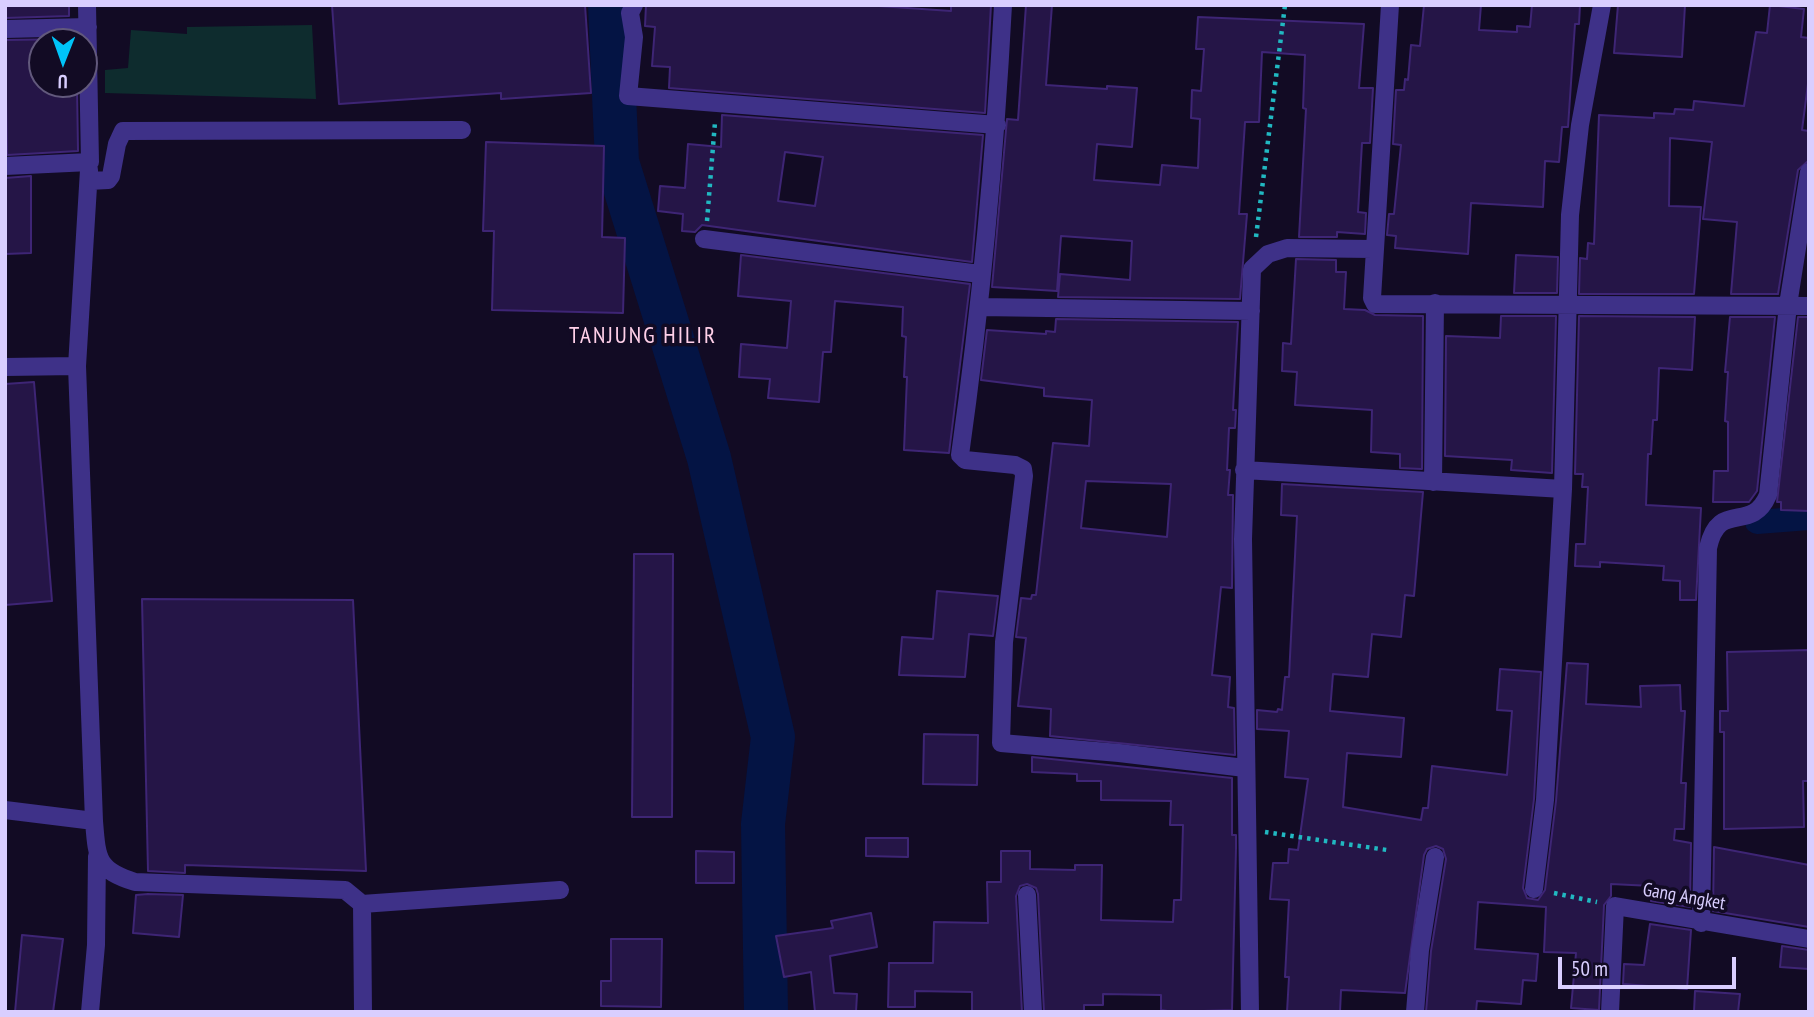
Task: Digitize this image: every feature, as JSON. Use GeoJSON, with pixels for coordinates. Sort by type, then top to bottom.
{"type":"FeatureCollection","features":[{"type":"Feature","properties":{"kind":"street"},"geometry":{"type":"LineString","coordinates":[[87,5],[90,162],[77,366],[97,856],[96,945],[90,1012]]}},
{"type":"Feature","properties":{"kind":"street"},"geometry":{"type":"LineString","coordinates":[[634,5],[630,13],[634,37],[628,96],[997,125]]}},
{"type":"Feature","properties":{"kind":"street"},"geometry":{"type":"LineString","coordinates":[[1003,5],[997,125],[980,307],[960,455],[965,460],[1015,465],[1023,469],[1024,476],[1004,642],[1001,743],[1119,752],[1245,768]]}},
{"type":"Feature","properties":{"kind":"street"},"geometry":{"type":"LineString","coordinates":[[1390,5],[1373,249],[1372,298],[1375,303],[1809,306]]}},
{"type":"Feature","properties":{"kind":"street"},"geometry":{"type":"LineString","coordinates":[[1534,889],[1545,800],[1563,489],[1569,303],[1568,250],[1580,125],[1602,5]]}},
{"type":"Feature","properties":{"kind":"street"},"geometry":{"type":"LineString","coordinates":[[5,29],[88,27]]}},
{"type":"Feature","properties":{"kind":"street"},"geometry":{"type":"LineString","coordinates":[[89,181],[108,180],[111,176],[117,144],[123,131],[462,130]]}},
{"type":"Feature","properties":{"kind":"street"},"geometry":{"type":"LineString","coordinates":[[5,166],[90,162]]}},
{"type":"Feature","properties":{"kind":"street"},"geometry":{"type":"LineString","coordinates":[[1701,923],[1707,548],[1712,530],[1721,520],[1752,515],[1762,509],[1768,495],[1788,305],[1809,172]]}},
{"type":"Feature","properties":{"kind":"street"},"geometry":{"type":"LineString","coordinates":[[704,239],[981,274]]}},
{"type":"Feature","properties":{"kind":"street"},"geometry":{"type":"LineString","coordinates":[[1250,1012],[1245,768],[1244,470],[1252,269],[1268,254],[1287,248],[1373,249]]}},
{"type":"Feature","properties":{"kind":"street"},"geometry":{"type":"LineString","coordinates":[[1433,482],[1435,303]]}},
{"type":"Feature","properties":{"kind":"street"},"geometry":{"type":"LineString","coordinates":[[980,307],[1226,313],[1251,311]]}},
{"type":"Feature","properties":{"kind":"street"},"geometry":{"type":"LineString","coordinates":[[5,367],[77,366]]}},
{"type":"Feature","properties":{"kind":"street"},"geometry":{"type":"LineString","coordinates":[[1244,470],[1563,489]]}},
{"type":"Feature","properties":{"kind":"street"},"geometry":{"type":"LineString","coordinates":[[5,810],[94,821]]}},
{"type":"Feature","properties":{"kind":"street"},"geometry":{"type":"LineString","coordinates":[[97,856],[110,874],[135,882],[345,890],[362,904],[560,890]]}},
{"type":"Feature","properties":{"kind":"street"},"geometry":{"type":"LineString","coordinates":[[1415,1012],[1420,950],[1435,857]]}},
{"type":"Feature","properties":{"kind":"street"},"geometry":{"type":"LineString","coordinates":[[1027,895],[1033,1012]]}},
{"type":"Feature","properties":{"kind":"street"},"geometry":{"type":"LineString","coordinates":[[362,904],[363,1012]]}},
{"type":"Feature","properties":{"kind":"street","name":"Gang Angket"},"geometry":{"type":"LineString","coordinates":[[1610,1012],[1615,906],[1701,923],[1809,939]]}},
{"type":"Feature","properties":{"kind":"path"},"geometry":{"type":"LineString","coordinates":[[1252,269],[1285,5]]}},
{"type":"Feature","properties":{"kind":"path"},"geometry":{"type":"LineString","coordinates":[[704,239],[716,104]]}},
{"type":"Feature","properties":{"kind":"path"},"geometry":{"type":"LineString","coordinates":[[1247,830],[1387,850]]}},
{"type":"Feature","properties":{"kind":"path"},"geometry":{"type":"LineString","coordinates":[[1534,889],[1615,906]]}},
{"type":"Feature","properties":{"kind":"green space"},"geometry":{"type":"Polygon","coordinates":[[[312,25],[316,99],[105,93],[105,70],[128,68],[131,30],[187,34],[187,27],[312,25]]]}},
{"type":"Feature","properties":{"kind":"building"},"geometry":{"type":"Polygon","coordinates":[[[5,5],[69,5],[69,16],[5,18],[5,5]]]}},
{"type":"Feature","properties":{"kind":"building"},"geometry":{"type":"Polygon","coordinates":[[[332,5],[585,5],[591,93],[501,99],[501,93],[339,104],[332,5]]]}},
{"type":"Feature","properties":{"kind":"building"},"geometry":{"type":"Polygon","coordinates":[[[646,5],[864,5],[951,11],[951,5],[991,5],[985,113],[669,88],[670,67],[652,66],[655,27],[645,26],[646,5]]]}},
{"type":"Feature","properties":{"kind":"building"},"geometry":{"type":"Polygon","coordinates":[[[1026,5],[1052,5],[1046,85],[1137,88],[1132,147],[1097,144],[1094,180],[1160,185],[1162,165],[1198,168],[1200,119],[1191,118],[1192,90],[1201,91],[1204,49],[1196,49],[1198,17],[1364,24],[1359,88],[1373,88],[1370,143],[1362,143],[1358,212],[1366,213],[1365,234],[1337,232],[1337,237],[1299,237],[1306,109],[1303,108],[1305,55],[1262,52],[1259,122],[1245,122],[1239,214],[1247,214],[1240,299],[1058,297],[1060,274],[1130,280],[1132,241],[1061,236],[1057,291],[992,287],[1007,119],[1018,120],[1026,5]]]}},
{"type":"Feature","properties":{"kind":"building"},"geometry":{"type":"Polygon","coordinates":[[[1424,5],[1481,5],[1479,30],[1517,32],[1517,26],[1530,27],[1532,5],[1580,5],[1579,24],[1575,24],[1568,127],[1562,127],[1559,162],[1545,161],[1543,207],[1471,203],[1468,254],[1395,248],[1396,236],[1387,235],[1389,214],[1394,214],[1401,145],[1393,144],[1396,90],[1404,90],[1405,79],[1408,80],[1411,45],[1420,46],[1424,5]]]}},
{"type":"Feature","properties":{"kind":"building"},"geometry":{"type":"Polygon","coordinates":[[[1618,5],[1685,5],[1682,57],[1614,53],[1618,5]]]}},
{"type":"Feature","properties":{"kind":"building"},"geometry":{"type":"Polygon","coordinates":[[[1770,5],[1804,9],[1801,37],[1809,38],[1809,76],[1802,130],[1809,131],[1808,161],[1798,170],[1778,294],[1731,294],[1737,222],[1703,219],[1712,142],[1670,138],[1669,206],[1701,207],[1694,294],[1579,294],[1580,258],[1587,259],[1588,243],[1594,244],[1599,115],[1654,118],[1654,113],[1674,114],[1675,109],[1693,110],[1694,101],[1744,106],[1756,32],[1767,33],[1770,5]]]}},
{"type":"Feature","properties":{"kind":"building"},"geometry":{"type":"Polygon","coordinates":[[[5,40],[28,40],[28,98],[77,98],[78,151],[7,155],[5,40]]]}},
{"type":"Feature","properties":{"kind":"building"},"geometry":{"type":"Polygon","coordinates":[[[722,115],[983,135],[972,262],[702,225],[695,232],[682,231],[683,214],[658,211],[660,186],[685,188],[688,144],[721,147],[722,115]],[[785,152],[778,201],[815,206],[823,157],[785,152]]]}},
{"type":"Feature","properties":{"kind":"building"},"geometry":{"type":"Polygon","coordinates":[[[486,142],[604,146],[602,237],[625,238],[623,313],[492,310],[494,231],[483,231],[486,142]]]}},
{"type":"Feature","properties":{"kind":"building"},"geometry":{"type":"Polygon","coordinates":[[[31,176],[31,253],[5,254],[5,178],[31,176]]]}},
{"type":"Feature","properties":{"kind":"building"},"geometry":{"type":"Polygon","coordinates":[[[741,255],[970,284],[949,453],[904,450],[907,377],[904,377],[906,337],[902,336],[903,307],[835,301],[831,352],[823,352],[819,402],[768,398],[770,379],[739,377],[741,344],[787,348],[791,301],[738,296],[741,255]]]}},
{"type":"Feature","properties":{"kind":"building"},"geometry":{"type":"Polygon","coordinates":[[[1516,255],[1558,257],[1557,293],[1514,293],[1516,255]]]}},
{"type":"Feature","properties":{"kind":"building"},"geometry":{"type":"Polygon","coordinates":[[[1296,259],[1336,260],[1336,272],[1346,272],[1344,309],[1365,310],[1375,315],[1423,316],[1422,469],[1400,468],[1400,454],[1371,452],[1372,410],[1295,405],[1297,372],[1282,371],[1283,343],[1291,344],[1296,259]]]}},
{"type":"Feature","properties":{"kind":"building"},"geometry":{"type":"Polygon","coordinates":[[[1501,316],[1556,316],[1552,473],[1511,470],[1512,460],[1445,456],[1446,336],[1500,338],[1501,316]]]}},
{"type":"Feature","properties":{"kind":"building"},"geometry":{"type":"Polygon","coordinates":[[[1579,316],[1695,317],[1692,370],[1659,368],[1657,420],[1653,420],[1651,454],[1648,454],[1646,505],[1701,508],[1696,600],[1680,600],[1680,581],[1663,580],[1664,566],[1600,562],[1600,567],[1575,566],[1576,544],[1585,544],[1588,487],[1582,487],[1583,474],[1575,474],[1579,316]]]}},
{"type":"Feature","properties":{"kind":"building"},"geometry":{"type":"Polygon","coordinates":[[[1730,317],[1775,317],[1757,491],[1749,502],[1713,502],[1714,471],[1728,471],[1728,422],[1725,421],[1728,372],[1725,372],[1730,317]]]}},
{"type":"Feature","properties":{"kind":"building"},"geometry":{"type":"Polygon","coordinates":[[[1798,317],[1809,317],[1809,511],[1781,510],[1781,502],[1777,502],[1798,317]]]}},
{"type":"Feature","properties":{"kind":"building"},"geometry":{"type":"Polygon","coordinates":[[[1056,319],[1238,322],[1233,410],[1236,410],[1235,428],[1229,428],[1227,470],[1230,470],[1228,495],[1233,495],[1232,588],[1221,587],[1212,675],[1230,677],[1228,707],[1234,708],[1235,755],[1050,736],[1051,709],[1018,706],[1026,638],[1016,637],[1021,598],[1031,599],[1032,595],[1036,595],[1053,443],[1089,446],[1092,400],[1044,396],[1044,388],[981,380],[987,330],[1046,334],[1046,331],[1055,332],[1056,319]],[[1086,481],[1081,528],[1167,537],[1171,484],[1086,481]]]}},
{"type":"Feature","properties":{"kind":"building"},"geometry":{"type":"Polygon","coordinates":[[[34,382],[52,601],[5,605],[5,384],[34,382]]]}},
{"type":"Feature","properties":{"kind":"building"},"geometry":{"type":"Polygon","coordinates":[[[1282,484],[1423,492],[1414,596],[1405,595],[1401,637],[1372,634],[1368,677],[1333,674],[1330,711],[1404,718],[1401,757],[1347,753],[1343,807],[1421,820],[1423,808],[1428,808],[1432,766],[1507,775],[1512,711],[1497,710],[1500,669],[1541,672],[1534,799],[1523,888],[1527,898],[1538,900],[1545,890],[1556,801],[1567,663],[1588,664],[1586,704],[1641,707],[1640,686],[1680,685],[1681,711],[1685,711],[1681,783],[1686,783],[1684,829],[1675,829],[1674,840],[1691,843],[1690,907],[1651,901],[1652,886],[1611,884],[1611,896],[1604,905],[1599,1010],[1571,1008],[1576,953],[1544,952],[1546,907],[1478,902],[1475,949],[1538,954],[1536,981],[1523,980],[1521,1004],[1477,1001],[1476,1012],[1426,1012],[1431,951],[1446,859],[1443,849],[1436,846],[1427,849],[1424,855],[1405,993],[1341,990],[1340,1012],[1287,1012],[1289,977],[1285,977],[1289,900],[1270,899],[1273,863],[1288,863],[1289,849],[1298,850],[1308,779],[1285,777],[1289,731],[1257,729],[1257,710],[1282,710],[1285,677],[1289,677],[1297,516],[1281,515],[1282,484]]]}},
{"type":"Feature","properties":{"kind":"building"},"geometry":{"type":"Polygon","coordinates":[[[634,554],[673,554],[672,817],[632,817],[634,554]]]}},
{"type":"Feature","properties":{"kind":"building"},"geometry":{"type":"Polygon","coordinates":[[[937,591],[998,596],[993,636],[969,634],[965,677],[899,675],[902,637],[933,639],[937,591]]]}},
{"type":"Feature","properties":{"kind":"building"},"geometry":{"type":"Polygon","coordinates":[[[142,599],[353,600],[366,871],[185,865],[185,873],[148,871],[142,599]]]}},
{"type":"Feature","properties":{"kind":"building"},"geometry":{"type":"Polygon","coordinates":[[[1809,650],[1809,781],[1803,781],[1804,827],[1724,829],[1724,732],[1720,732],[1720,711],[1728,711],[1727,652],[1809,650]]]}},
{"type":"Feature","properties":{"kind":"building"},"geometry":{"type":"Polygon","coordinates":[[[924,734],[978,735],[977,785],[923,784],[924,734]]]}},
{"type":"Feature","properties":{"kind":"building"},"geometry":{"type":"Polygon","coordinates":[[[1032,757],[1232,778],[1232,835],[1236,835],[1236,848],[1232,1010],[1174,1012],[1161,1010],[1161,995],[1103,994],[1103,1005],[1084,1005],[1084,1012],[1044,1012],[1038,894],[1036,888],[1027,884],[1020,886],[1016,896],[1022,1012],[972,1012],[972,992],[915,991],[915,1007],[888,1007],[889,963],[933,963],[934,922],[988,923],[987,882],[1001,882],[1001,851],[1030,851],[1030,869],[1075,870],[1075,865],[1102,865],[1101,920],[1173,922],[1174,900],[1181,900],[1183,825],[1170,825],[1171,801],[1101,800],[1101,781],[1077,781],[1077,774],[1032,772],[1032,757]]]}},
{"type":"Feature","properties":{"kind":"building"},"geometry":{"type":"Polygon","coordinates":[[[866,838],[908,838],[908,857],[866,856],[866,838]]]}},
{"type":"Feature","properties":{"kind":"building"},"geometry":{"type":"Polygon","coordinates":[[[1714,847],[1809,865],[1809,927],[1713,911],[1714,847]]]}},
{"type":"Feature","properties":{"kind":"building"},"geometry":{"type":"Polygon","coordinates":[[[696,851],[734,852],[734,883],[696,883],[696,851]]]}},
{"type":"Feature","properties":{"kind":"building"},"geometry":{"type":"Polygon","coordinates":[[[136,895],[183,895],[179,937],[133,933],[136,895]]]}},
{"type":"Feature","properties":{"kind":"building"},"geometry":{"type":"Polygon","coordinates":[[[871,913],[877,947],[830,956],[834,993],[857,994],[856,1012],[815,1012],[811,972],[784,977],[776,936],[833,928],[831,921],[871,913]]]}},
{"type":"Feature","properties":{"kind":"building"},"geometry":{"type":"Polygon","coordinates":[[[1650,924],[1691,930],[1687,989],[1623,984],[1624,964],[1644,965],[1650,924]]]}},
{"type":"Feature","properties":{"kind":"building"},"geometry":{"type":"Polygon","coordinates":[[[22,935],[63,939],[53,1012],[15,1012],[22,935]]]}},
{"type":"Feature","properties":{"kind":"building"},"geometry":{"type":"Polygon","coordinates":[[[611,939],[662,939],[661,1007],[601,1006],[601,981],[611,981],[611,939]]]}},
{"type":"Feature","properties":{"kind":"building"},"geometry":{"type":"Polygon","coordinates":[[[1782,946],[1809,950],[1809,969],[1780,967],[1782,946]]]}},
{"type":"Feature","properties":{"kind":"building"},"geometry":{"type":"Polygon","coordinates":[[[1695,991],[1740,994],[1738,1012],[1694,1012],[1695,991]]]}},
{"type":"Feature","properties":{"kind":"waterway"},"geometry":{"type":"LineString","coordinates":[[610,5],[617,162],[709,458],[773,737],[763,824],[766,1012]]}},
{"type":"Feature","properties":{"kind":"waterway"},"geometry":{"type":"LineString","coordinates":[[1757,522],[1809,518]]}},
{"type":"Feature","properties":{"kind":"district","name":"TANJUNG HILIR"},"geometry":{"type":"Point","coordinates":[643,336]}}]}
